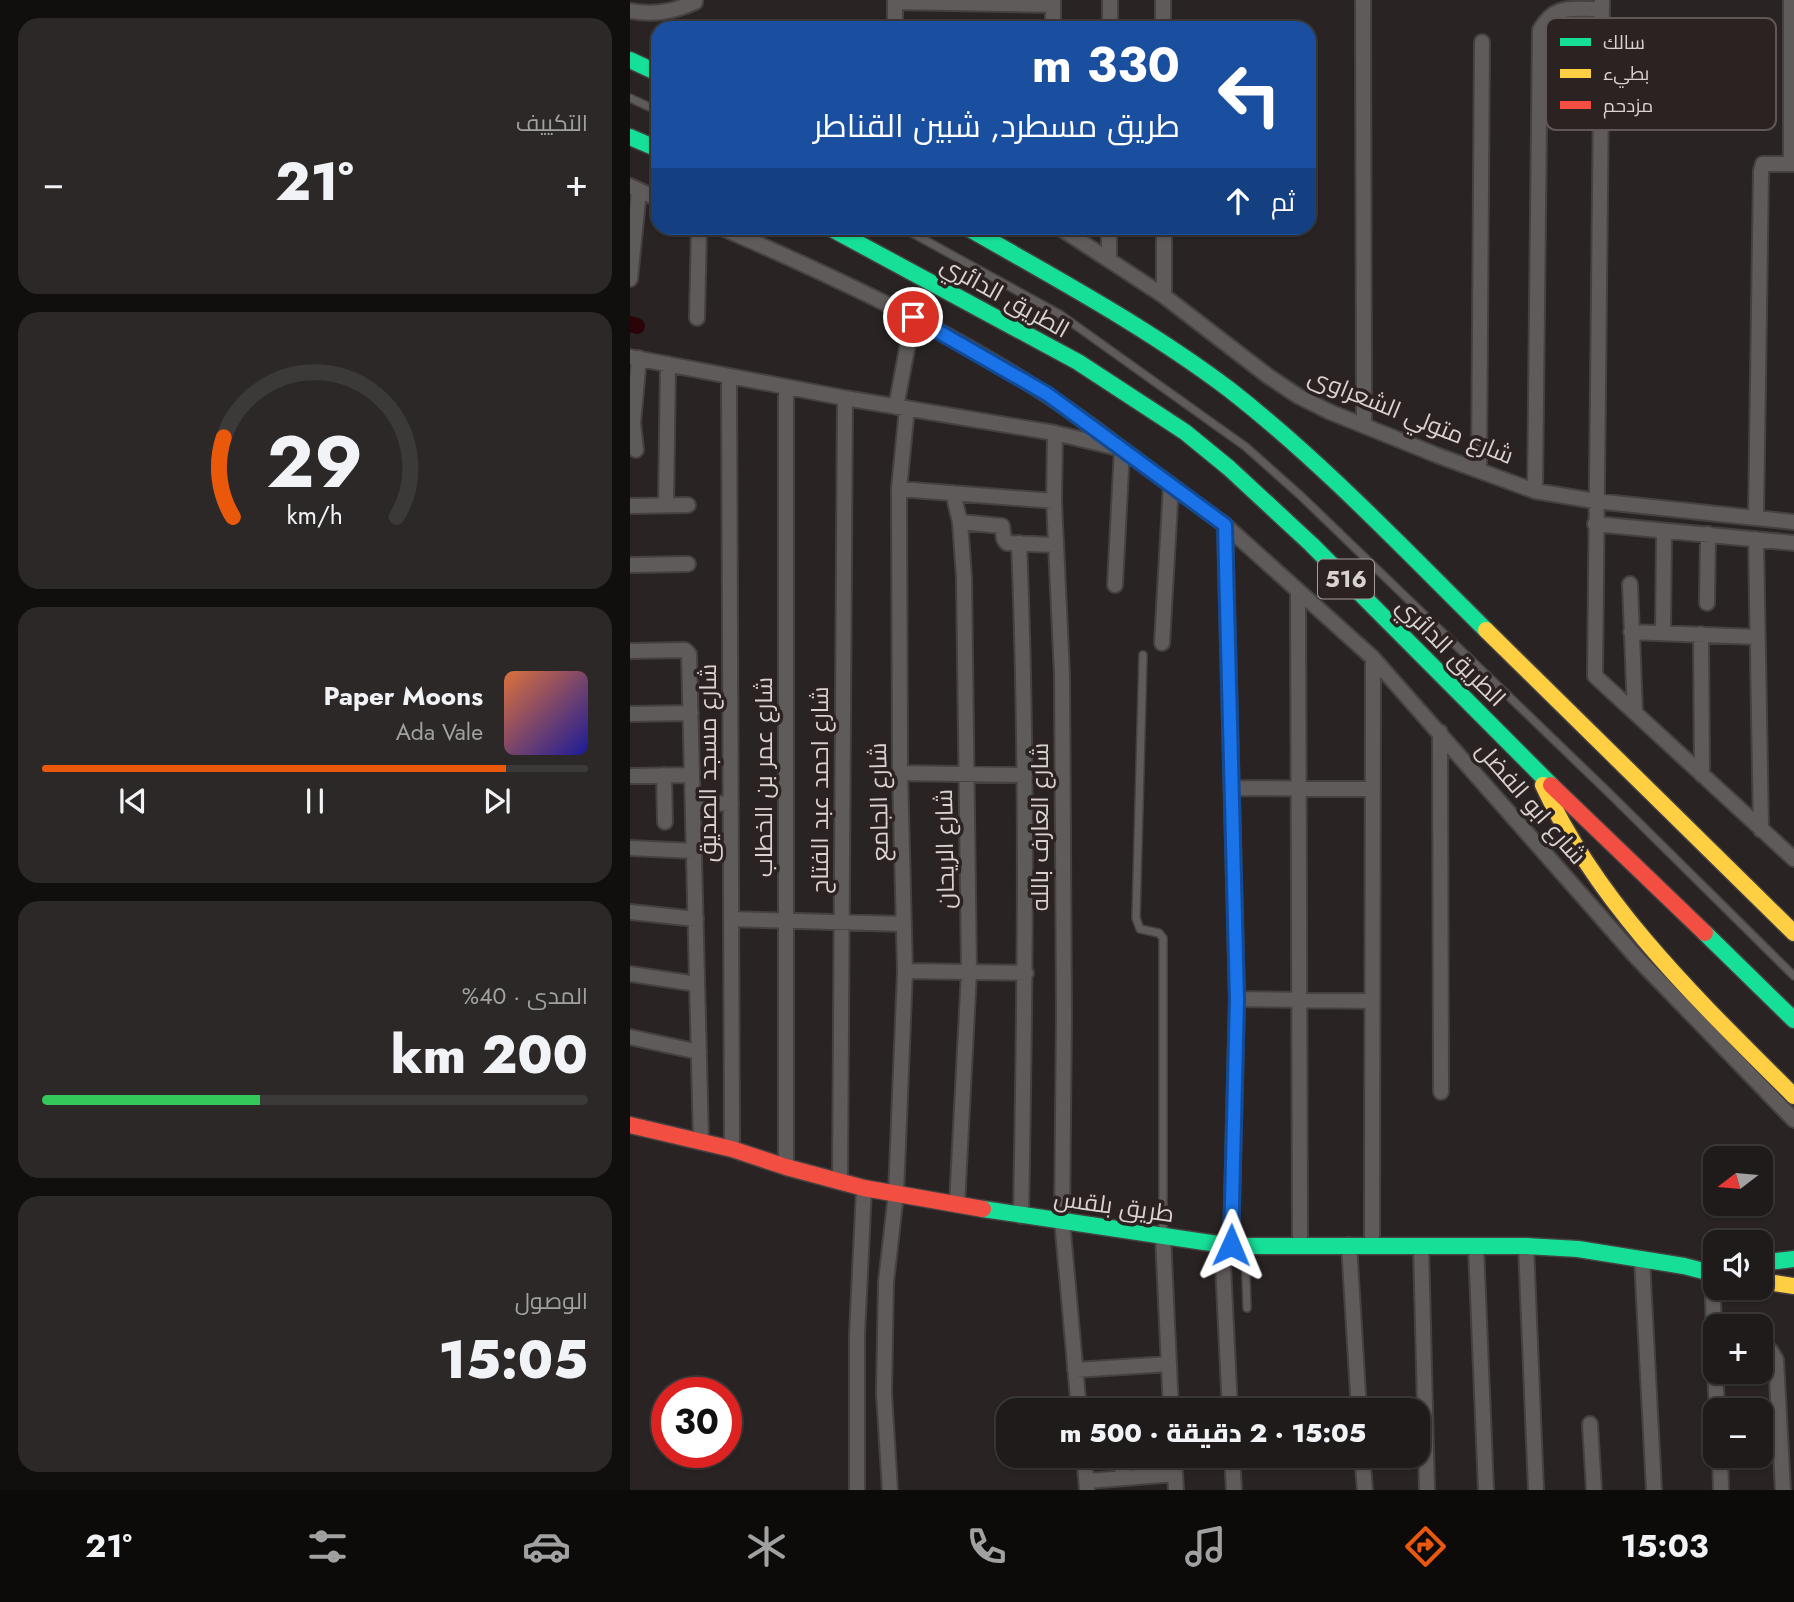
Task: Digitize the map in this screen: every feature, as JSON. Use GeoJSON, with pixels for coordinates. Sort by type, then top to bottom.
{"type":"FeatureCollection","features":[{"type":"Feature","properties":{"kind":"main road"},"geometry":{"type":"LineString","coordinates":[[630,60],[651,70]]}},
{"type":"Feature","properties":{"kind":"main road"},"geometry":{"type":"LineString","coordinates":[[630,136],[651,146]]}},
{"type":"Feature","properties":{"kind":"main road","name":"الطريق الدائري"},"geometry":{"type":"LineString","coordinates":[[843,235],[1078,362],[1185,432],[1311,544],[1537,771],[1794,1020]]}},
{"type":"Feature","properties":{"kind":"main road","name":"الطريق الدائري"},"geometry":{"type":"LineString","coordinates":[[980,235],[1178,354],[1273,425],[1318,465],[1794,933]]}},
{"type":"Feature","properties":{"kind":"main road"},"geometry":{"type":"LineString","coordinates":[[1537,771],[1571,841],[1615,906],[1794,1096]]}},
{"type":"Feature","properties":{"kind":"main road","name":"طريق بلقس"},"geometry":{"type":"LineString","coordinates":[[630,1125],[732,1149],[864,1188],[1021,1216],[1163,1236],[1233,1245],[1526,1246],[1578,1249],[1703,1268]]}},
{"type":"Feature","properties":{"kind":"main road"},"geometry":{"type":"LineString","coordinates":[[1773,1261],[1794,1259]]}},
{"type":"Feature","properties":{"kind":"main road"},"geometry":{"type":"LineString","coordinates":[[1773,1283],[1794,1286]]}},
{"type":"Feature","properties":{"kind":"street"},"geometry":{"type":"LineString","coordinates":[[1110,0],[1110,21]]}},
{"type":"Feature","properties":{"kind":"street"},"geometry":{"type":"LineString","coordinates":[[1163,0],[1163,21]]}},
{"type":"Feature","properties":{"kind":"street"},"geometry":{"type":"LineString","coordinates":[[1363,0],[1364,425]]}},
{"type":"Feature","properties":{"kind":"street"},"geometry":{"type":"LineString","coordinates":[[1756,518],[1761,184],[1763,164],[1793,164],[1791,0]]}},
{"type":"Feature","properties":{"kind":"street"},"geometry":{"type":"LineString","coordinates":[[630,11],[662,13],[695,1]]}},
{"type":"Feature","properties":{"kind":"street"},"geometry":{"type":"LineString","coordinates":[[895,21],[895,1],[1053,2],[1053,21]]}},
{"type":"Feature","properties":{"kind":"street"},"geometry":{"type":"LineString","coordinates":[[1547,18],[1556,10],[1602,5]]}},
{"type":"Feature","properties":{"kind":"street"},"geometry":{"type":"LineString","coordinates":[[1535,491],[1540,30],[1546,20]]}},
{"type":"Feature","properties":{"kind":"street"},"geometry":{"type":"LineString","coordinates":[[1479,470],[1482,42]]}},
{"type":"Feature","properties":{"kind":"street"},"geometry":{"type":"LineString","coordinates":[[1600,130],[1595,676],[1794,859]]}},
{"type":"Feature","properties":{"kind":"street"},"geometry":{"type":"LineString","coordinates":[[630,279],[635,188],[651,196]]}},
{"type":"Feature","properties":{"kind":"street"},"geometry":{"type":"LineString","coordinates":[[697,318],[699,235]]}},
{"type":"Feature","properties":{"kind":"street","name":"شارع ابو الفضل"},"geometry":{"type":"LineString","coordinates":[[738,235],[834,277],[913,317],[1047,394],[1225,525],[1373,659],[1637,958],[1794,1120]]}},
{"type":"Feature","properties":{"kind":"street","name":"شارع متولي الشعراوى"},"geometry":{"type":"LineString","coordinates":[[1071,235],[1164,296],[1268,376],[1298,396],[1330,412],[1535,491],[1595,501],[1794,522]]}},
{"type":"Feature","properties":{"kind":"street"},"geometry":{"type":"LineString","coordinates":[[1109,235],[1109,258]]}},
{"type":"Feature","properties":{"kind":"street"},"geometry":{"type":"LineString","coordinates":[[1164,235],[1164,296]]}},
{"type":"Feature","properties":{"kind":"street","name":"شارع الجامع"},"geometry":{"type":"LineString","coordinates":[[890,1490],[884,1393],[886,1282],[896,1194],[905,971],[900,773],[899,489],[901,407],[913,317]]}},
{"type":"Feature","properties":{"kind":"street"},"geometry":{"type":"LineString","coordinates":[[636,450],[633,423],[635,357],[845,398],[1055,433],[1122,449],[1115,586]]}},
{"type":"Feature","properties":{"kind":"street"},"geometry":{"type":"LineString","coordinates":[[666,505],[668,364]]}},
{"type":"Feature","properties":{"kind":"street","name":"شارع مسجد الصديق"},"geometry":{"type":"LineString","coordinates":[[729,376],[732,1149]]}},
{"type":"Feature","properties":{"kind":"street","name":"شارع عمر بن الخطاب"},"geometry":{"type":"LineString","coordinates":[[786,387],[786,1167]]}},
{"type":"Feature","properties":{"kind":"street","name":"شارع احمد عبد الفتاح"},"geometry":{"type":"LineString","coordinates":[[840,1182],[845,398]]}},
{"type":"Feature","properties":{"kind":"street","name":"شارع العارف بالله"},"geometry":{"type":"LineString","coordinates":[[1055,433],[1055,545],[1062,689],[1062,1220],[1078,1398]]}},
{"type":"Feature","properties":{"kind":"street"},"geometry":{"type":"LineString","coordinates":[[1162,643],[1171,485]]}},
{"type":"Feature","properties":{"kind":"street"},"geometry":{"type":"LineString","coordinates":[[899,489],[1054,501]]}},
{"type":"Feature","properties":{"kind":"street","name":"شارع الريحان"},"geometry":{"type":"LineString","coordinates":[[953,493],[960,523],[964,578],[970,972],[957,1205]]}},
{"type":"Feature","properties":{"kind":"street"},"geometry":{"type":"LineString","coordinates":[[630,506],[688,505]]}},
{"type":"Feature","properties":{"kind":"street"},"geometry":{"type":"LineString","coordinates":[[960,523],[1002,526],[1005,542],[1055,545]]}},
{"type":"Feature","properties":{"kind":"street"},"geometry":{"type":"LineString","coordinates":[[1595,524],[1794,543]]}},
{"type":"Feature","properties":{"kind":"street"},"geometry":{"type":"LineString","coordinates":[[1225,525],[1237,999],[1230,1398]]}},
{"type":"Feature","properties":{"kind":"street"},"geometry":{"type":"LineString","coordinates":[[1663,633],[1664,531]]}},
{"type":"Feature","properties":{"kind":"street"},"geometry":{"type":"LineString","coordinates":[[1707,603],[1708,534]]}},
{"type":"Feature","properties":{"kind":"street"},"geometry":{"type":"LineString","coordinates":[[1756,539],[1760,830]]}},
{"type":"Feature","properties":{"kind":"street"},"geometry":{"type":"LineString","coordinates":[[1019,543],[1024,669],[1026,973],[1021,1216]]}},
{"type":"Feature","properties":{"kind":"street"},"geometry":{"type":"LineString","coordinates":[[630,565],[688,564]]}},
{"type":"Feature","properties":{"kind":"street"},"geometry":{"type":"LineString","coordinates":[[1630,583],[1635,712]]}},
{"type":"Feature","properties":{"kind":"street"},"geometry":{"type":"LineString","coordinates":[[1298,592],[1300,1246]]}},
{"type":"Feature","properties":{"kind":"street"},"geometry":{"type":"LineString","coordinates":[[1631,632],[1756,637]]}},
{"type":"Feature","properties":{"kind":"street"},"geometry":{"type":"LineString","coordinates":[[1701,634],[1702,775]]}},
{"type":"Feature","properties":{"kind":"street"},"geometry":{"type":"LineString","coordinates":[[630,651],[688,651],[701,1142]]}},
{"type":"Feature","properties":{"kind":"street"},"geometry":{"type":"LineString","coordinates":[[1372,1245],[1373,659]]}},
{"type":"Feature","properties":{"kind":"street"},"geometry":{"type":"LineString","coordinates":[[630,714],[691,713]]}},
{"type":"Feature","properties":{"kind":"street"},"geometry":{"type":"LineString","coordinates":[[1440,732],[1441,1092]]}},
{"type":"Feature","properties":{"kind":"street"},"geometry":{"type":"LineString","coordinates":[[900,773],[1024,775]]}},
{"type":"Feature","properties":{"kind":"street"},"geometry":{"type":"LineString","coordinates":[[664,775],[665,822]]}},
{"type":"Feature","properties":{"kind":"street"},"geometry":{"type":"LineString","coordinates":[[630,776],[692,775]]}},
{"type":"Feature","properties":{"kind":"street"},"geometry":{"type":"LineString","coordinates":[[1233,788],[1371,789]]}},
{"type":"Feature","properties":{"kind":"street"},"geometry":{"type":"LineString","coordinates":[[693,802],[731,804]]}},
{"type":"Feature","properties":{"kind":"street"},"geometry":{"type":"LineString","coordinates":[[630,848],[694,851]]}},
{"type":"Feature","properties":{"kind":"street"},"geometry":{"type":"LineString","coordinates":[[630,912],[695,919]]}},
{"type":"Feature","properties":{"kind":"street"},"geometry":{"type":"LineString","coordinates":[[731,919],[904,924]]}},
{"type":"Feature","properties":{"kind":"street"},"geometry":{"type":"LineString","coordinates":[[905,971],[1026,973]]}},
{"type":"Feature","properties":{"kind":"street"},"geometry":{"type":"LineString","coordinates":[[630,974],[697,984]]}},
{"type":"Feature","properties":{"kind":"street"},"geometry":{"type":"LineString","coordinates":[[1237,999],[1372,1001]]}},
{"type":"Feature","properties":{"kind":"street"},"geometry":{"type":"LineString","coordinates":[[630,1037],[699,1052]]}},
{"type":"Feature","properties":{"kind":"street"},"geometry":{"type":"LineString","coordinates":[[857,1490],[858,1335],[864,1188]]}},
{"type":"Feature","properties":{"kind":"street"},"geometry":{"type":"LineString","coordinates":[[1163,1236],[1170,1398]]}},
{"type":"Feature","properties":{"kind":"street"},"geometry":{"type":"LineString","coordinates":[[1349,1245],[1358,1398]]}},
{"type":"Feature","properties":{"kind":"street"},"geometry":{"type":"LineString","coordinates":[[1421,1246],[1427,1490]]}},
{"type":"Feature","properties":{"kind":"street"},"geometry":{"type":"LineString","coordinates":[[1526,1246],[1536,1490]]}},
{"type":"Feature","properties":{"kind":"street"},"geometry":{"type":"LineString","coordinates":[[1476,1247],[1486,1490]]}},
{"type":"Feature","properties":{"kind":"street"},"geometry":{"type":"LineString","coordinates":[[1642,1260],[1654,1490]]}},
{"type":"Feature","properties":{"kind":"street"},"geometry":{"type":"LineString","coordinates":[[1773,1355],[1776,1360],[1783,1490]]}},
{"type":"Feature","properties":{"kind":"street"},"geometry":{"type":"LineString","coordinates":[[1075,1370],[1169,1364]]}},
{"type":"Feature","properties":{"kind":"street"},"geometry":{"type":"LineString","coordinates":[[1590,1424],[1594,1490]]}},
{"type":"Feature","properties":{"kind":"street"},"geometry":{"type":"LineString","coordinates":[[1122,1468],[1123,1478]]}},
{"type":"Feature","properties":{"kind":"street"},"geometry":{"type":"LineString","coordinates":[[1175,1468],[1176,1490]]}},
{"type":"Feature","properties":{"kind":"street"},"geometry":{"type":"LineString","coordinates":[[1233,1468],[1234,1490]]}},
{"type":"Feature","properties":{"kind":"street"},"geometry":{"type":"LineString","coordinates":[[1363,1468],[1364,1490]]}},
{"type":"Feature","properties":{"kind":"street"},"geometry":{"type":"LineString","coordinates":[[1720,1468],[1721,1490]]}},
{"type":"Feature","properties":{"kind":"street"},"geometry":{"type":"LineString","coordinates":[[1087,1485],[1123,1478],[1175,1474]]}},
{"type":"Feature","properties":{"kind":"lane"},"geometry":{"type":"LineString","coordinates":[[630,98],[651,108]]}},
{"type":"Feature","properties":{"kind":"lane"},"geometry":{"type":"LineString","coordinates":[[916,235],[1061,315],[1246,447],[1301,496],[1608,792],[1794,976]]}},
{"type":"Feature","properties":{"kind":"lane"},"geometry":{"type":"LineString","coordinates":[[1143,655],[1136,918],[1140,929],[1159,933],[1163,942],[1163,1236]]}},
{"type":"Feature","properties":{"kind":"lane"},"geometry":{"type":"LineString","coordinates":[[1233,1245],[1247,1308]]}},
{"type":"Feature","properties":{"kind":"waterway"},"geometry":{"type":"LineString","coordinates":[[630,324],[637,326]]}},
{"type":"Feature","properties":{"kind":"traffic: fast"},"geometry":{"type":"LineString","coordinates":[[630,60],[651,70]]}},
{"type":"Feature","properties":{"kind":"traffic: fast"},"geometry":{"type":"LineString","coordinates":[[630,137],[651,146]]}},
{"type":"Feature","properties":{"kind":"traffic: fast"},"geometry":{"type":"LineString","coordinates":[[843,235],[1078,362],[1185,432],[1229,468],[1311,544],[1551,785]]}},
{"type":"Feature","properties":{"kind":"traffic: fast"},"geometry":{"type":"LineString","coordinates":[[980,235],[1135,325],[1230,390],[1330,476],[1486,630]]}},
{"type":"Feature","properties":{"kind":"traffic: fast"},"geometry":{"type":"LineString","coordinates":[[1705,933],[1794,1020]]}},
{"type":"Feature","properties":{"kind":"traffic: fast"},"geometry":{"type":"LineString","coordinates":[[983,1209],[1231,1246],[1526,1246],[1578,1249],[1703,1271]]}},
{"type":"Feature","properties":{"kind":"traffic: fast"},"geometry":{"type":"LineString","coordinates":[[1773,1261],[1794,1259]]}},
{"type":"Feature","properties":{"kind":"traffic: slow"},"geometry":{"type":"LineString","coordinates":[[1486,630],[1794,933]]}},
{"type":"Feature","properties":{"kind":"traffic: slow"},"geometry":{"type":"LineString","coordinates":[[1543,785],[1566,830],[1622,912],[1688,988],[1794,1096]]}},
{"type":"Feature","properties":{"kind":"traffic: slow"},"geometry":{"type":"LineString","coordinates":[[1773,1283],[1794,1286]]}},
{"type":"Feature","properties":{"kind":"traffic: jam"},"geometry":{"type":"LineString","coordinates":[[1551,785],[1705,933]]}},
{"type":"Feature","properties":{"kind":"traffic: jam"},"geometry":{"type":"LineString","coordinates":[[630,1125],[732,1149],[864,1188],[983,1209]]}},
{"type":"Feature","properties":{"kind":"route"},"geometry":{"type":"LineString","coordinates":[[913,317],[1047,394],[1225,525],[1237,999],[1231,1245]]}}]}
